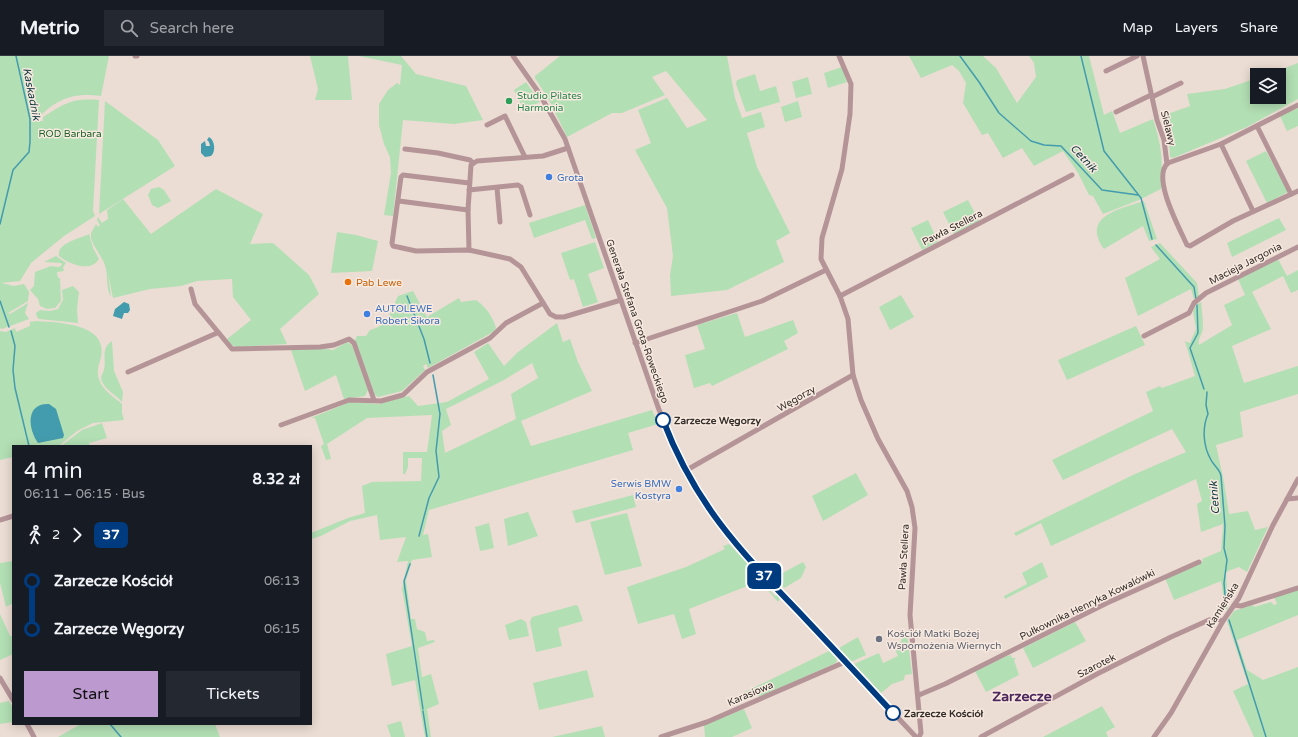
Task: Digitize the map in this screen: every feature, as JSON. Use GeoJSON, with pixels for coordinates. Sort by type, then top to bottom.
{"type":"FeatureCollection","features":[{"type":"Feature","properties":{"kind":"street","name":"Generała Stefana Grota-Roweckiego"},"geometry":{"type":"LineString","coordinates":[[513,56],[542,98],[568,148],[669,436],[685,471],[707,508],[732,541],[916,737]]}},
{"type":"Feature","properties":{"kind":"street","name":"Pawła Stellera"},"geometry":{"type":"LineString","coordinates":[[839,56],[851,84],[852,102],[842,169],[821,242],[821,259],[840,296],[848,320],[853,375],[869,420],[891,464],[907,491],[912,507],[915,528],[910,615],[919,695],[920,737]]}},
{"type":"Feature","properties":{"kind":"street"},"geometry":{"type":"LineString","coordinates":[[1106,70],[1137,56]]}},
{"type":"Feature","properties":{"kind":"street","name":"Sielawy"},"geometry":{"type":"LineString","coordinates":[[1143,56],[1164,140],[1167,164],[1164,169],[1164,190],[1187,245],[1192,246],[1220,228],[1253,212]]}},
{"type":"Feature","properties":{"kind":"street"},"geometry":{"type":"LineString","coordinates":[[1116,112],[1181,83]]}},
{"type":"Feature","properties":{"kind":"street"},"geometry":{"type":"LineString","coordinates":[[1167,164],[1221,144],[1298,105]]}},
{"type":"Feature","properties":{"kind":"street"},"geometry":{"type":"LineString","coordinates":[[487,125],[505,116],[525,157]]}},
{"type":"Feature","properties":{"kind":"street"},"geometry":{"type":"LineString","coordinates":[[1257,126],[1291,194]]}},
{"type":"Feature","properties":{"kind":"street"},"geometry":{"type":"LineString","coordinates":[[1221,144],[1253,212],[1298,191]]}},
{"type":"Feature","properties":{"kind":"street"},"geometry":{"type":"LineString","coordinates":[[405,149],[438,153],[470,160],[473,163],[544,156],[568,148]]}},
{"type":"Feature","properties":{"kind":"street"},"geometry":{"type":"LineString","coordinates":[[469,250],[469,183],[470,167],[473,163]]}},
{"type":"Feature","properties":{"kind":"street"},"geometry":{"type":"LineString","coordinates":[[469,183],[406,174],[401,178],[392,243],[393,246],[416,251],[469,250],[515,262],[521,267],[550,314],[561,317],[621,300]]}},
{"type":"Feature","properties":{"kind":"street","name":"Pawła Stellera"},"geometry":{"type":"LineString","coordinates":[[840,296],[1072,174]]}},
{"type":"Feature","properties":{"kind":"street"},"geometry":{"type":"LineString","coordinates":[[469,190],[518,185],[521,186],[530,215]]}},
{"type":"Feature","properties":{"kind":"street"},"geometry":{"type":"LineString","coordinates":[[497,188],[500,222]]}},
{"type":"Feature","properties":{"kind":"street"},"geometry":{"type":"LineString","coordinates":[[399,201],[468,210]]}},
{"type":"Feature","properties":{"kind":"street","name":"Macieja Jargonia"},"geometry":{"type":"LineString","coordinates":[[1144,336],[1189,313],[1194,303],[1206,293],[1298,247]]}},
{"type":"Feature","properties":{"kind":"street"},"geometry":{"type":"LineString","coordinates":[[636,343],[762,301],[826,270]]}},
{"type":"Feature","properties":{"kind":"street"},"geometry":{"type":"LineString","coordinates":[[191,289],[195,304],[232,349],[238,350],[334,345],[349,339],[354,344],[374,400]]}},
{"type":"Feature","properties":{"kind":"street"},"geometry":{"type":"LineString","coordinates":[[281,426],[349,400],[386,400],[403,395],[428,372],[490,338],[506,324],[543,303]]}},
{"type":"Feature","properties":{"kind":"street"},"geometry":{"type":"LineString","coordinates":[[128,372],[217,332]]}},
{"type":"Feature","properties":{"kind":"street","name":"Węgorzy"},"geometry":{"type":"LineString","coordinates":[[685,471],[853,375]]}},
{"type":"Feature","properties":{"kind":"street","name":"Kamieńska"},"geometry":{"type":"LineString","coordinates":[[1154,737],[1175,708],[1223,621],[1234,605],[1298,479]]}},
{"type":"Feature","properties":{"kind":"street"},"geometry":{"type":"LineString","coordinates":[[1287,499],[1298,498]]}},
{"type":"Feature","properties":{"kind":"street"},"geometry":{"type":"LineString","coordinates":[[0,520],[12,516]]}},
{"type":"Feature","properties":{"kind":"street","name":"Pułkownika Henryka Kowalówki"},"geometry":{"type":"LineString","coordinates":[[919,695],[945,684],[1107,603],[1199,562]]}},
{"type":"Feature","properties":{"kind":"street"},"geometry":{"type":"LineString","coordinates":[[1234,605],[1241,606],[1298,588]]}},
{"type":"Feature","properties":{"kind":"street","name":"Szarotek"},"geometry":{"type":"LineString","coordinates":[[981,737],[1097,674],[1171,637],[1209,620],[1216,619],[1223,621]]}},
{"type":"Feature","properties":{"kind":"street","name":"Karasiowa"},"geometry":{"type":"LineString","coordinates":[[660,737],[707,722],[845,662]]}},
{"type":"Feature","properties":{"kind":"street"},"geometry":{"type":"LineString","coordinates":[[0,678],[12,698]]}},
{"type":"Feature","properties":{"kind":"street"},"geometry":{"type":"LineString","coordinates":[[28,725],[34,737]]}},
{"type":"Feature","properties":{"kind":"green space","name":"ROD Barbara"},"geometry":{"type":"Polygon","coordinates":[[[0,56],[109,56],[101,96],[73,96],[57,102],[35,121],[43,121],[43,117],[70,102],[99,100],[93,211],[95,216],[64,236],[31,263],[20,281],[1,283],[14,286],[24,284],[29,292],[28,301],[8,313],[10,314],[28,303],[25,313],[29,319],[2,329],[0,328],[0,56]]]}},
{"type":"Feature","properties":{"kind":"green space"},"geometry":{"type":"Polygon","coordinates":[[[310,56],[348,56],[352,100],[315,100],[318,89],[310,56]]]}},
{"type":"Feature","properties":{"kind":"green space"},"geometry":{"type":"Polygon","coordinates":[[[359,56],[401,56],[416,74],[466,86],[483,120],[454,124],[403,120],[393,216],[384,215],[391,173],[390,157],[384,144],[379,125],[379,104],[388,90],[397,83],[400,85],[402,65],[359,56]]]}},
{"type":"Feature","properties":{"kind":"green space"},"geometry":{"type":"Polygon","coordinates":[[[560,56],[727,56],[735,98],[742,118],[761,112],[765,127],[747,133],[757,167],[790,233],[776,241],[784,262],[727,290],[671,296],[670,275],[673,256],[667,208],[635,150],[651,143],[638,110],[667,98],[687,128],[707,120],[666,71],[652,77],[665,95],[622,113],[612,113],[567,137],[549,100],[535,78],[535,76],[560,56]]]}},
{"type":"Feature","properties":{"kind":"green space"},"geometry":{"type":"Polygon","coordinates":[[[909,56],[983,56],[996,68],[1017,103],[1036,77],[1034,63],[1029,56],[1089,56],[1104,115],[1112,111],[1120,133],[1153,119],[1161,154],[1161,189],[1139,200],[1103,214],[1093,196],[1089,195],[1078,173],[1063,151],[1034,166],[1022,148],[1003,158],[988,133],[982,135],[963,103],[966,83],[959,71],[952,65],[921,78],[909,56]]]}},
{"type":"Feature","properties":{"kind":"green space"},"geometry":{"type":"Polygon","coordinates":[[[1298,63],[1298,99],[1247,127],[1173,158],[1170,157],[1169,140],[1162,116],[1190,106],[1187,94],[1225,89],[1250,80],[1250,104],[1286,104],[1285,68],[1298,63]]]}},
{"type":"Feature","properties":{"kind":"green space"},"geometry":{"type":"Polygon","coordinates":[[[842,67],[847,82],[828,88],[824,73],[842,67]]]}},
{"type":"Feature","properties":{"kind":"green space"},"geometry":{"type":"Polygon","coordinates":[[[755,74],[760,91],[776,86],[780,102],[746,112],[736,84],[737,80],[755,74]]]}},
{"type":"Feature","properties":{"kind":"green space"},"geometry":{"type":"Polygon","coordinates":[[[808,77],[812,94],[796,98],[792,82],[808,77]]]}},
{"type":"Feature","properties":{"kind":"green space"},"geometry":{"type":"Polygon","coordinates":[[[526,82],[540,102],[524,110],[514,90],[526,82]]]}},
{"type":"Feature","properties":{"kind":"green space"},"geometry":{"type":"Polygon","coordinates":[[[105,101],[158,140],[175,166],[99,214],[105,101]]]}},
{"type":"Feature","properties":{"kind":"green space"},"geometry":{"type":"Polygon","coordinates":[[[798,101],[802,117],[785,122],[781,107],[798,101]]]}},
{"type":"Feature","properties":{"kind":"green space"},"geometry":{"type":"Polygon","coordinates":[[[1298,108],[1298,126],[1287,131],[1280,116],[1298,108]]]}},
{"type":"Feature","properties":{"kind":"green space"},"geometry":{"type":"Polygon","coordinates":[[[1266,151],[1288,192],[1267,203],[1246,161],[1266,151]]]}},
{"type":"Feature","properties":{"kind":"green space"},"geometry":{"type":"Polygon","coordinates":[[[159,187],[164,190],[171,201],[158,208],[152,205],[148,195],[151,189],[159,187]]]}},
{"type":"Feature","properties":{"kind":"green space"},"geometry":{"type":"Polygon","coordinates":[[[216,189],[263,214],[250,244],[273,243],[309,275],[319,294],[280,329],[287,344],[238,347],[231,345],[227,339],[251,320],[233,297],[232,279],[197,281],[181,286],[150,289],[113,298],[108,274],[111,297],[109,294],[105,265],[91,238],[91,233],[96,224],[98,227],[100,225],[97,220],[98,217],[102,223],[108,219],[107,210],[123,199],[151,234],[216,189]]]}},
{"type":"Feature","properties":{"kind":"green space"},"geometry":{"type":"Polygon","coordinates":[[[968,200],[979,221],[954,234],[943,212],[968,200]]]}},
{"type":"Feature","properties":{"kind":"green space"},"geometry":{"type":"Polygon","coordinates":[[[1144,201],[1157,239],[1149,241],[1143,226],[1104,249],[1098,238],[1097,229],[1100,221],[1115,211],[1144,201]]]}},
{"type":"Feature","properties":{"kind":"green space"},"geometry":{"type":"Polygon","coordinates":[[[585,205],[596,238],[592,239],[585,220],[534,238],[529,223],[585,205]]]}},
{"type":"Feature","properties":{"kind":"green space"},"geometry":{"type":"Polygon","coordinates":[[[1279,218],[1286,230],[1232,257],[1227,243],[1279,218]]]}},
{"type":"Feature","properties":{"kind":"green space"},"geometry":{"type":"Polygon","coordinates":[[[928,220],[938,242],[922,250],[911,228],[928,220]]]}},
{"type":"Feature","properties":{"kind":"green space"},"geometry":{"type":"Polygon","coordinates":[[[337,232],[378,241],[372,271],[331,273],[337,232]]]}},
{"type":"Feature","properties":{"kind":"green space"},"geometry":{"type":"Polygon","coordinates":[[[89,234],[93,248],[99,259],[95,263],[90,266],[79,266],[68,262],[59,256],[59,251],[65,244],[89,234]]]}},
{"type":"Feature","properties":{"kind":"green space"},"geometry":{"type":"Polygon","coordinates":[[[595,242],[604,268],[588,274],[598,302],[583,307],[574,279],[570,280],[561,253],[595,242]]]}},
{"type":"Feature","properties":{"kind":"green space"},"geometry":{"type":"Polygon","coordinates":[[[1160,243],[1197,283],[1199,297],[1194,299],[1191,289],[1138,316],[1125,278],[1160,259],[1151,247],[1160,243]]]}},
{"type":"Feature","properties":{"kind":"green space"},"geometry":{"type":"Polygon","coordinates":[[[56,256],[66,263],[63,267],[64,271],[57,272],[58,278],[60,278],[61,301],[55,308],[47,309],[40,306],[38,299],[30,290],[34,286],[35,272],[51,266],[59,267],[62,265],[61,263],[44,262],[56,256]]]}},
{"type":"Feature","properties":{"kind":"green space"},"geometry":{"type":"Polygon","coordinates":[[[1278,259],[1287,276],[1298,270],[1298,290],[1291,293],[1283,276],[1252,292],[1271,329],[1232,346],[1244,383],[1298,366],[1298,394],[1240,412],[1243,437],[1216,445],[1229,514],[1248,511],[1255,530],[1268,527],[1247,572],[1239,567],[1226,573],[1228,609],[1225,609],[1221,581],[1174,600],[1165,578],[1221,551],[1223,524],[1201,532],[1197,504],[1202,501],[1196,479],[1051,546],[1041,523],[1016,536],[1014,533],[1135,474],[1186,452],[1172,429],[1063,480],[1052,460],[1153,411],[1146,392],[1160,386],[1162,388],[1195,376],[1185,341],[1190,343],[1196,329],[1193,311],[1196,305],[1201,302],[1203,318],[1203,327],[1199,345],[1232,325],[1224,305],[1245,295],[1238,279],[1278,259]]]}},
{"type":"Feature","properties":{"kind":"green space"},"geometry":{"type":"Polygon","coordinates":[[[73,286],[79,292],[77,309],[78,323],[39,319],[37,317],[36,313],[40,310],[50,311],[58,309],[63,300],[62,290],[73,286]]]}},
{"type":"Feature","properties":{"kind":"green space"},"geometry":{"type":"Polygon","coordinates":[[[413,291],[427,317],[459,298],[461,302],[476,300],[489,312],[496,328],[493,332],[428,368],[426,364],[423,366],[425,370],[402,391],[378,397],[375,395],[355,340],[357,336],[366,336],[370,330],[381,325],[385,321],[398,296],[413,291]]]}},
{"type":"Feature","properties":{"kind":"green space"},"geometry":{"type":"Polygon","coordinates":[[[901,295],[914,317],[890,330],[879,307],[901,295]]]}},
{"type":"Feature","properties":{"kind":"green space"},"geometry":{"type":"Polygon","coordinates":[[[737,313],[745,337],[793,320],[798,333],[784,341],[788,349],[712,386],[710,383],[694,388],[685,355],[705,349],[697,325],[737,313]]]}},
{"type":"Feature","properties":{"kind":"green space"},"geometry":{"type":"Polygon","coordinates":[[[30,322],[53,322],[73,325],[83,328],[98,338],[102,351],[98,370],[99,379],[105,390],[122,404],[124,420],[93,423],[77,431],[60,445],[12,445],[12,457],[0,460],[0,331],[6,332],[15,328],[16,332],[30,326],[30,322]]]}},
{"type":"Feature","properties":{"kind":"green space"},"geometry":{"type":"Polygon","coordinates":[[[557,323],[563,342],[570,339],[578,362],[592,391],[521,421],[531,446],[652,410],[658,424],[628,433],[633,450],[429,510],[423,535],[428,534],[432,557],[412,560],[406,580],[411,619],[415,619],[417,629],[425,632],[427,641],[434,640],[435,642],[418,648],[422,677],[431,674],[439,704],[427,709],[431,737],[425,737],[415,680],[392,686],[386,654],[412,646],[402,589],[408,561],[397,562],[406,537],[380,540],[377,515],[350,521],[321,536],[312,539],[312,533],[348,518],[365,513],[362,486],[372,482],[421,481],[422,458],[408,458],[408,467],[405,474],[403,474],[403,452],[427,452],[432,415],[367,418],[327,444],[331,459],[326,460],[321,446],[324,444],[315,418],[311,418],[350,402],[378,404],[409,396],[418,406],[447,402],[489,379],[474,352],[488,343],[504,366],[518,352],[557,323]],[[532,363],[504,380],[446,409],[451,425],[442,431],[445,453],[516,419],[511,394],[538,378],[532,363]]]}},
{"type":"Feature","properties":{"kind":"green space"},"geometry":{"type":"Polygon","coordinates":[[[1136,326],[1145,345],[1067,380],[1058,360],[1136,326]]]}},
{"type":"Feature","properties":{"kind":"green space"},"geometry":{"type":"Polygon","coordinates":[[[112,341],[114,371],[123,392],[122,402],[106,388],[101,380],[105,366],[106,347],[112,341]]]}},
{"type":"Feature","properties":{"kind":"green space"},"geometry":{"type":"Polygon","coordinates":[[[347,342],[352,345],[368,390],[365,396],[344,399],[336,375],[305,391],[291,350],[333,350],[347,342]]]}},
{"type":"Feature","properties":{"kind":"green space"},"geometry":{"type":"Polygon","coordinates":[[[102,423],[107,438],[89,443],[90,445],[62,445],[82,430],[102,423]]]}},
{"type":"Feature","properties":{"kind":"green space"},"geometry":{"type":"Polygon","coordinates":[[[856,473],[868,495],[823,521],[812,496],[856,473]]]}},
{"type":"Feature","properties":{"kind":"green space"},"geometry":{"type":"Polygon","coordinates":[[[633,495],[636,507],[576,523],[572,511],[633,495]]]}},
{"type":"Feature","properties":{"kind":"green space"},"geometry":{"type":"Polygon","coordinates":[[[528,512],[538,536],[508,546],[504,519],[528,512]]]}},
{"type":"Feature","properties":{"kind":"green space"},"geometry":{"type":"Polygon","coordinates":[[[627,513],[642,566],[605,575],[590,522],[627,513]]]}},
{"type":"Feature","properties":{"kind":"green space"},"geometry":{"type":"Polygon","coordinates":[[[489,523],[494,548],[480,551],[475,527],[489,523]]]}},
{"type":"Feature","properties":{"kind":"green space"},"geometry":{"type":"Polygon","coordinates":[[[729,544],[762,579],[761,581],[775,596],[777,595],[780,599],[778,602],[760,581],[689,609],[696,634],[682,639],[674,614],[638,624],[627,587],[686,567],[725,549],[723,546],[729,544]]]}},
{"type":"Feature","properties":{"kind":"green space"},"geometry":{"type":"Polygon","coordinates":[[[12,561],[12,604],[6,607],[0,583],[0,563],[12,561]]]}},
{"type":"Feature","properties":{"kind":"green space"},"geometry":{"type":"Polygon","coordinates":[[[803,562],[806,567],[801,578],[784,588],[775,577],[803,562]]]}},
{"type":"Feature","properties":{"kind":"green space"},"geometry":{"type":"Polygon","coordinates":[[[1042,562],[1048,577],[1005,599],[1004,596],[1027,584],[1022,573],[1042,562]]]}},
{"type":"Feature","properties":{"kind":"green space"},"geometry":{"type":"Polygon","coordinates":[[[1298,589],[1298,615],[1237,640],[1247,670],[1263,680],[1298,667],[1298,737],[1254,737],[1233,691],[1248,684],[1227,621],[1234,611],[1253,605],[1254,607],[1271,602],[1274,605],[1277,604],[1274,597],[1298,589]]]}},
{"type":"Feature","properties":{"kind":"green space"},"geometry":{"type":"Polygon","coordinates":[[[576,605],[578,606],[583,621],[558,628],[562,646],[536,652],[530,622],[532,617],[576,605]]]}},
{"type":"Feature","properties":{"kind":"green space"},"geometry":{"type":"Polygon","coordinates":[[[0,614],[10,636],[12,636],[12,654],[0,660],[0,614]]]}},
{"type":"Feature","properties":{"kind":"green space"},"geometry":{"type":"Polygon","coordinates":[[[521,619],[526,622],[529,636],[509,640],[505,625],[521,619]]]}},
{"type":"Feature","properties":{"kind":"green space"},"geometry":{"type":"Polygon","coordinates":[[[1075,622],[1086,641],[1033,668],[1023,648],[1075,622]]]}},
{"type":"Feature","properties":{"kind":"green space"},"geometry":{"type":"Polygon","coordinates":[[[907,633],[912,674],[905,675],[904,680],[892,684],[881,693],[854,664],[879,653],[883,663],[898,656],[894,646],[901,642],[903,635],[907,633]]]}},
{"type":"Feature","properties":{"kind":"green space"},"geometry":{"type":"Polygon","coordinates":[[[858,637],[866,655],[851,662],[839,648],[858,637]]]}},
{"type":"Feature","properties":{"kind":"green space"},"geometry":{"type":"Polygon","coordinates":[[[829,651],[837,659],[836,663],[759,697],[755,690],[744,695],[743,693],[829,651]]]}},
{"type":"Feature","properties":{"kind":"green space"},"geometry":{"type":"Polygon","coordinates":[[[1011,655],[1012,658],[1016,658],[1014,660],[1019,675],[986,692],[975,671],[1011,655]]]}},
{"type":"Feature","properties":{"kind":"green space"},"geometry":{"type":"Polygon","coordinates":[[[587,670],[594,697],[539,710],[533,683],[587,670]]]}},
{"type":"Feature","properties":{"kind":"green space"},"geometry":{"type":"Polygon","coordinates":[[[9,701],[12,706],[12,722],[0,724],[0,703],[9,701]]]}},
{"type":"Feature","properties":{"kind":"green space"},"geometry":{"type":"Polygon","coordinates":[[[1102,706],[1115,727],[1106,732],[1108,737],[1043,737],[1102,706]]]}},
{"type":"Feature","properties":{"kind":"green space"},"geometry":{"type":"Polygon","coordinates":[[[744,709],[752,728],[732,737],[705,737],[704,725],[744,709]]]}},
{"type":"Feature","properties":{"kind":"green space"},"geometry":{"type":"Polygon","coordinates":[[[401,721],[405,737],[391,737],[387,725],[401,721]]]}},
{"type":"Feature","properties":{"kind":"green space"},"geometry":{"type":"Polygon","coordinates":[[[79,725],[215,725],[220,737],[58,737],[79,725]]]}},
{"type":"Feature","properties":{"kind":"green space"},"geometry":{"type":"Polygon","coordinates":[[[602,726],[605,737],[552,737],[602,726]]]}},
{"type":"Feature","properties":{"kind":"water"},"geometry":{"type":"Polygon","coordinates":[[[209,137],[214,143],[214,152],[211,156],[205,157],[201,153],[201,144],[205,141],[206,146],[210,146],[207,140],[209,137]]]}},
{"type":"Feature","properties":{"kind":"water"},"geometry":{"type":"Polygon","coordinates":[[[124,302],[129,304],[130,310],[128,313],[124,313],[122,319],[113,316],[115,309],[124,302]]]}},
{"type":"Feature","properties":{"kind":"water"},"geometry":{"type":"Polygon","coordinates":[[[49,404],[56,409],[64,435],[63,438],[38,443],[32,431],[32,412],[41,405],[49,404]]]}},
{"type":"Feature","properties":{"kind":"waterway","name":"Kaskadnik"},"geometry":{"type":"LineString","coordinates":[[0,224],[13,170],[29,152],[30,142],[30,119],[16,56]]}},
{"type":"Feature","properties":{"kind":"waterway","name":"Cetnik"},"geometry":{"type":"LineString","coordinates":[[960,56],[999,113],[1031,141],[1044,145],[1061,146],[1102,190],[1138,195]]}},
{"type":"Feature","properties":{"kind":"waterway"},"geometry":{"type":"LineString","coordinates":[[1081,56],[1104,151],[1141,198],[1152,239]]}},
{"type":"Feature","properties":{"kind":"waterway","name":"Cetnik"},"geometry":{"type":"LineString","coordinates":[[1156,245],[1194,287],[1196,299]]}},
{"type":"Feature","properties":{"kind":"waterway"},"geometry":{"type":"LineString","coordinates":[[407,296],[424,339],[430,363]]}},
{"type":"Feature","properties":{"kind":"waterway","name":"Kaskadnik"},"geometry":{"type":"LineString","coordinates":[[0,301],[9,327]]}},
{"type":"Feature","properties":{"kind":"waterway","name":"Cetnik"},"geometry":{"type":"LineString","coordinates":[[1197,305],[1198,333],[1190,348],[1204,389]]}},
{"type":"Feature","properties":{"kind":"waterway","name":"Kaskadnik"},"geometry":{"type":"LineString","coordinates":[[11,331],[15,346],[13,370],[15,388],[29,445]]}},
{"type":"Feature","properties":{"kind":"waterway"},"geometry":{"type":"LineString","coordinates":[[419,536],[429,498],[439,477],[436,451],[440,414],[433,375]]}},
{"type":"Feature","properties":{"kind":"waterway","name":"Cetnik"},"geometry":{"type":"LineString","coordinates":[[1207,392],[1206,405],[1208,414],[1204,437],[1208,455],[1221,476],[1225,526],[1224,548],[1227,560],[1224,583],[1226,607]]}},
{"type":"Feature","properties":{"kind":"waterway"},"geometry":{"type":"LineString","coordinates":[[410,564],[404,581],[423,709]]}},
{"type":"Feature","properties":{"kind":"waterway","name":"Cetnik"},"geometry":{"type":"LineString","coordinates":[[1229,620],[1266,737]]}},
{"type":"Feature","properties":{"kind":"waterway"},"geometry":{"type":"LineString","coordinates":[[423,711],[427,737]]}},
{"type":"Feature","properties":{"kind":"waterway","name":"Kaskadnik"},"geometry":{"type":"LineString","coordinates":[[111,725],[121,737]]}},
{"type":"Feature","properties":{"kind":"bus line","name":"37"},"geometry":{"type":"LineString","coordinates":[[663,420],[678,457],[695,489],[707,508],[732,541],[893,713]]}},
{"type":"Feature","properties":{"kind":"place","name":"Studio Pilates Harmonia"},"geometry":{"type":"Point","coordinates":[509,101]}},
{"type":"Feature","properties":{"kind":"place","name":"Grota"},"geometry":{"type":"Point","coordinates":[549,177]}},
{"type":"Feature","properties":{"kind":"place","name":"Pab Lewe"},"geometry":{"type":"Point","coordinates":[348,282]}},
{"type":"Feature","properties":{"kind":"place","name":"AUTOLEWE Robert Sikora"},"geometry":{"type":"Point","coordinates":[367,314]}},
{"type":"Feature","properties":{"kind":"place","name":"Zarzecze Węgorzy"},"geometry":{"type":"Point","coordinates":[663,420]}},
{"type":"Feature","properties":{"kind":"place","name":"Serwis BMW Kostyra"},"geometry":{"type":"Point","coordinates":[679,489]}},
{"type":"Feature","properties":{"kind":"place","name":"Kościół Matki Bożej Wspomożenia Wiernych"},"geometry":{"type":"Point","coordinates":[879,639]}},
{"type":"Feature","properties":{"kind":"place","name":"Zarzecze Kościół"},"geometry":{"type":"Point","coordinates":[893,713]}},
{"type":"Feature","properties":{"kind":"district","name":"Zarzecze"},"geometry":{"type":"Point","coordinates":[1022,696]}}]}
